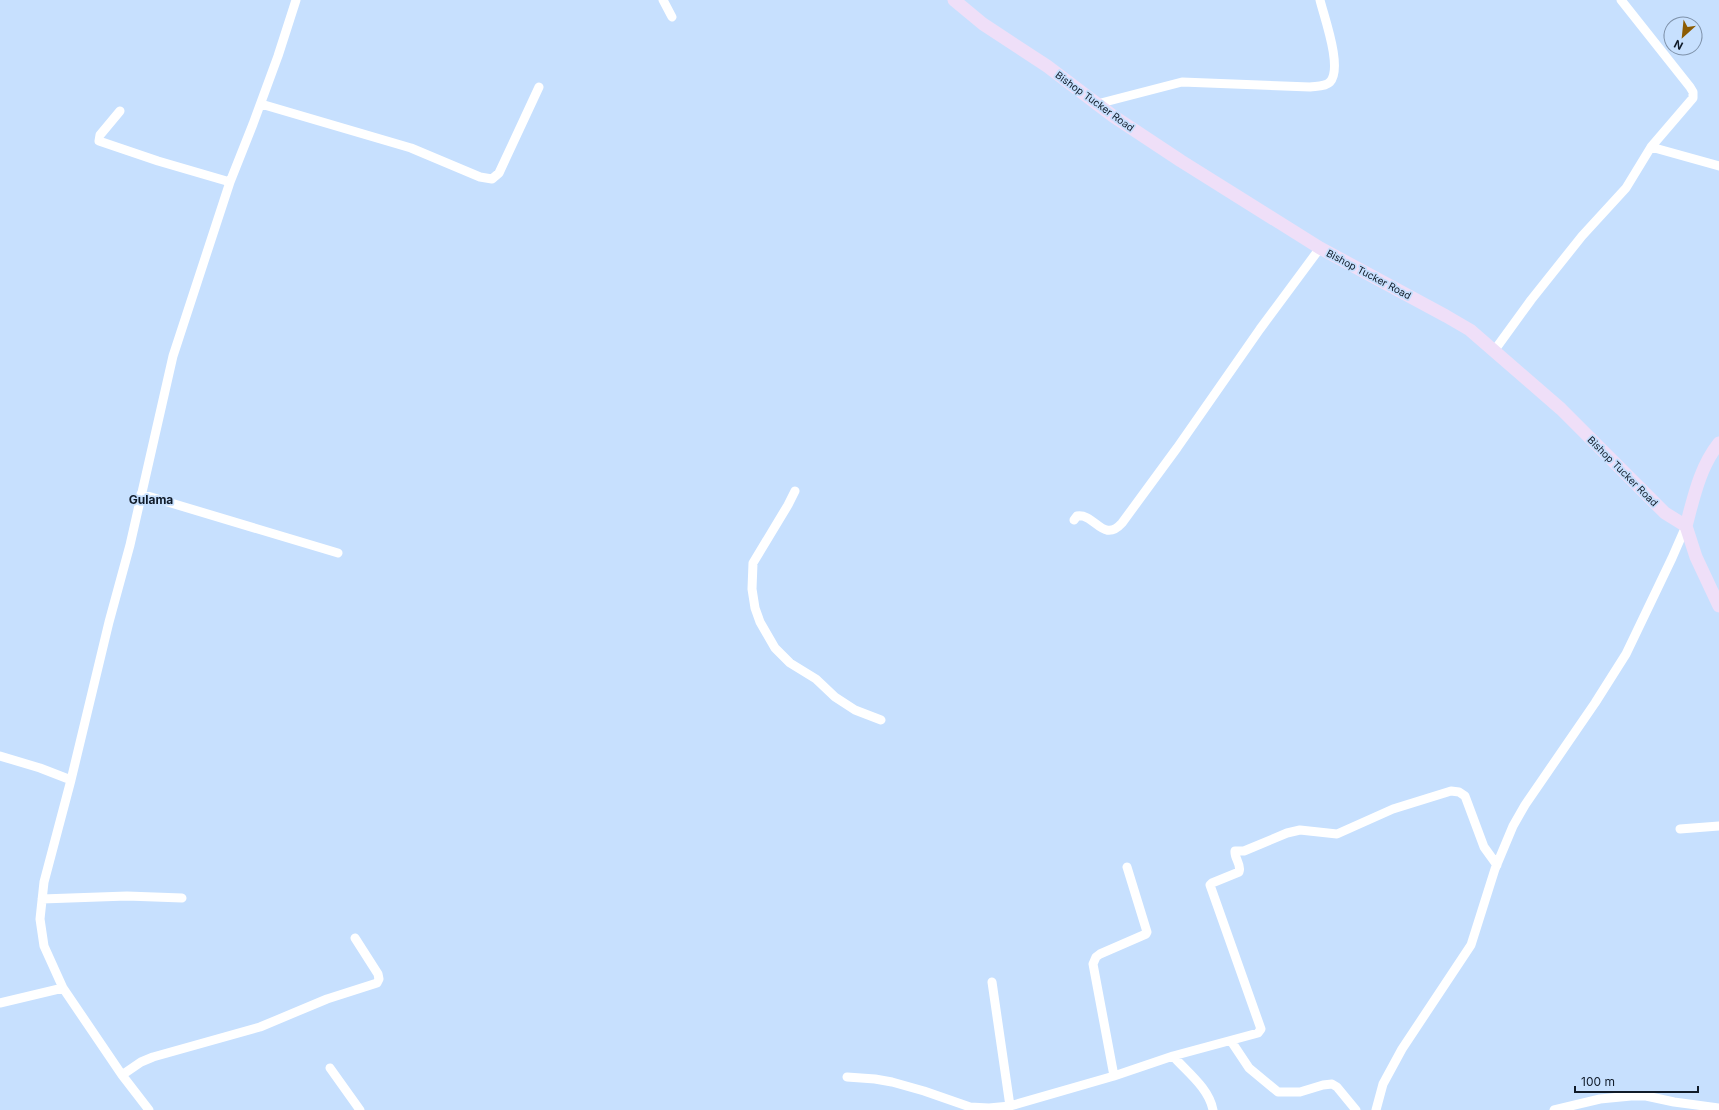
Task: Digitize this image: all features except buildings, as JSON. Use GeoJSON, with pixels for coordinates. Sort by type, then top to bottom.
{"type":"FeatureCollection","features":[{"type":"Feature","properties":{"kind":"main road","name":"Bishop Tucker Road"},"geometry":{"type":"LineString","coordinates":[[954,0],[983,24],[1047,66],[1097,104],[1181,161],[1320,248],[1470,330],[1561,409],[1665,513],[1686,526]]}},
{"type":"Feature","properties":{"kind":"main road"},"geometry":{"type":"LineString","coordinates":[[1719,443],[1712,452],[1699,476],[1686,526],[1696,557],[1719,606]]}},
{"type":"Feature","properties":{"kind":"street"},"geometry":{"type":"LineString","coordinates":[[149,1110],[122,1075],[63,988],[44,946],[40,920],[44,882],[71,780],[173,356],[230,182],[261,104],[296,0]]}},
{"type":"Feature","properties":{"kind":"street"},"geometry":{"type":"LineString","coordinates":[[663,0],[672,18]]}},
{"type":"Feature","properties":{"kind":"street"},"geometry":{"type":"LineString","coordinates":[[1097,104],[1182,82],[1310,87],[1324,86],[1330,82],[1333,77],[1335,67],[1334,56],[1320,0]]}},
{"type":"Feature","properties":{"kind":"street"},"geometry":{"type":"LineString","coordinates":[[1494,351],[1531,300],[1582,236],[1626,188],[1651,147],[1691,100],[1693,92],[1621,0]]}},
{"type":"Feature","properties":{"kind":"street"},"geometry":{"type":"LineString","coordinates":[[261,104],[411,148],[480,177],[492,179],[499,173],[539,87]]}},
{"type":"Feature","properties":{"kind":"street"},"geometry":{"type":"LineString","coordinates":[[120,111],[100,135],[99,141],[158,161],[230,182]]}},
{"type":"Feature","properties":{"kind":"street"},"geometry":{"type":"LineString","coordinates":[[1651,147],[1719,166]]}},
{"type":"Feature","properties":{"kind":"street"},"geometry":{"type":"LineString","coordinates":[[1074,520],[1078,516],[1082,516],[1110,531],[1115,530],[1122,523],[1177,448],[1260,329],[1320,248]]}},
{"type":"Feature","properties":{"kind":"street"},"geometry":{"type":"LineString","coordinates":[[795,490],[788,505],[753,563],[752,589],[755,608],[760,622],[775,648],[790,663],[816,679],[835,697],[855,710],[881,720]]}},
{"type":"Feature","properties":{"kind":"street"},"geometry":{"type":"LineString","coordinates":[[141,494],[338,554]]}},
{"type":"Feature","properties":{"kind":"street"},"geometry":{"type":"LineString","coordinates":[[1376,1110],[1383,1084],[1402,1049],[1471,945],[1497,864],[1513,826],[1525,805],[1595,703],[1626,654],[1686,526]]}},
{"type":"Feature","properties":{"kind":"street"},"geometry":{"type":"LineString","coordinates":[[0,756],[40,768],[71,780]]}},
{"type":"Feature","properties":{"kind":"street"},"geometry":{"type":"LineString","coordinates":[[847,1077],[875,1078],[892,1082],[970,1107],[989,1108],[1010,1106],[1114,1076],[1173,1056],[1258,1033],[1261,1029],[1210,888],[1212,883],[1240,871],[1235,851],[1244,851],[1287,833],[1300,830],[1337,834],[1342,833],[1393,809],[1451,791],[1459,792],[1465,796],[1484,848],[1497,864]]}},
{"type":"Feature","properties":{"kind":"street"},"geometry":{"type":"LineString","coordinates":[[1680,829],[1719,826]]}},
{"type":"Feature","properties":{"kind":"street"},"geometry":{"type":"LineString","coordinates":[[1114,1076],[1093,964],[1096,957],[1100,954],[1146,934],[1127,867]]}},
{"type":"Feature","properties":{"kind":"street"},"geometry":{"type":"LineString","coordinates":[[42,899],[127,896],[182,898]]}},
{"type":"Feature","properties":{"kind":"street"},"geometry":{"type":"LineString","coordinates":[[122,1075],[141,1062],[152,1057],[260,1027],[327,999],[377,983],[379,979],[378,974],[355,938]]}},
{"type":"Feature","properties":{"kind":"street"},"geometry":{"type":"LineString","coordinates":[[992,982],[1010,1106]]}},
{"type":"Feature","properties":{"kind":"street"},"geometry":{"type":"LineString","coordinates":[[0,1002],[63,988]]}},
{"type":"Feature","properties":{"kind":"street"},"geometry":{"type":"LineString","coordinates":[[1231,1041],[1249,1068],[1278,1092],[1300,1092],[1323,1085],[1332,1084],[1337,1087],[1356,1110]]}},
{"type":"Feature","properties":{"kind":"street"},"geometry":{"type":"LineString","coordinates":[[1173,1056],[1206,1093],[1213,1110]]}},
{"type":"Feature","properties":{"kind":"street"},"geometry":{"type":"LineString","coordinates":[[330,1068],[360,1110]]}},
{"type":"Feature","properties":{"kind":"street"},"geometry":{"type":"LineString","coordinates":[[1554,1110],[1600,1099],[1631,1096],[1646,1096],[1674,1102],[1719,1108]]}},
{"type":"Feature","properties":{"kind":"district","name":"Gulama"},"geometry":{"type":"Point","coordinates":[151,500]}}]}
